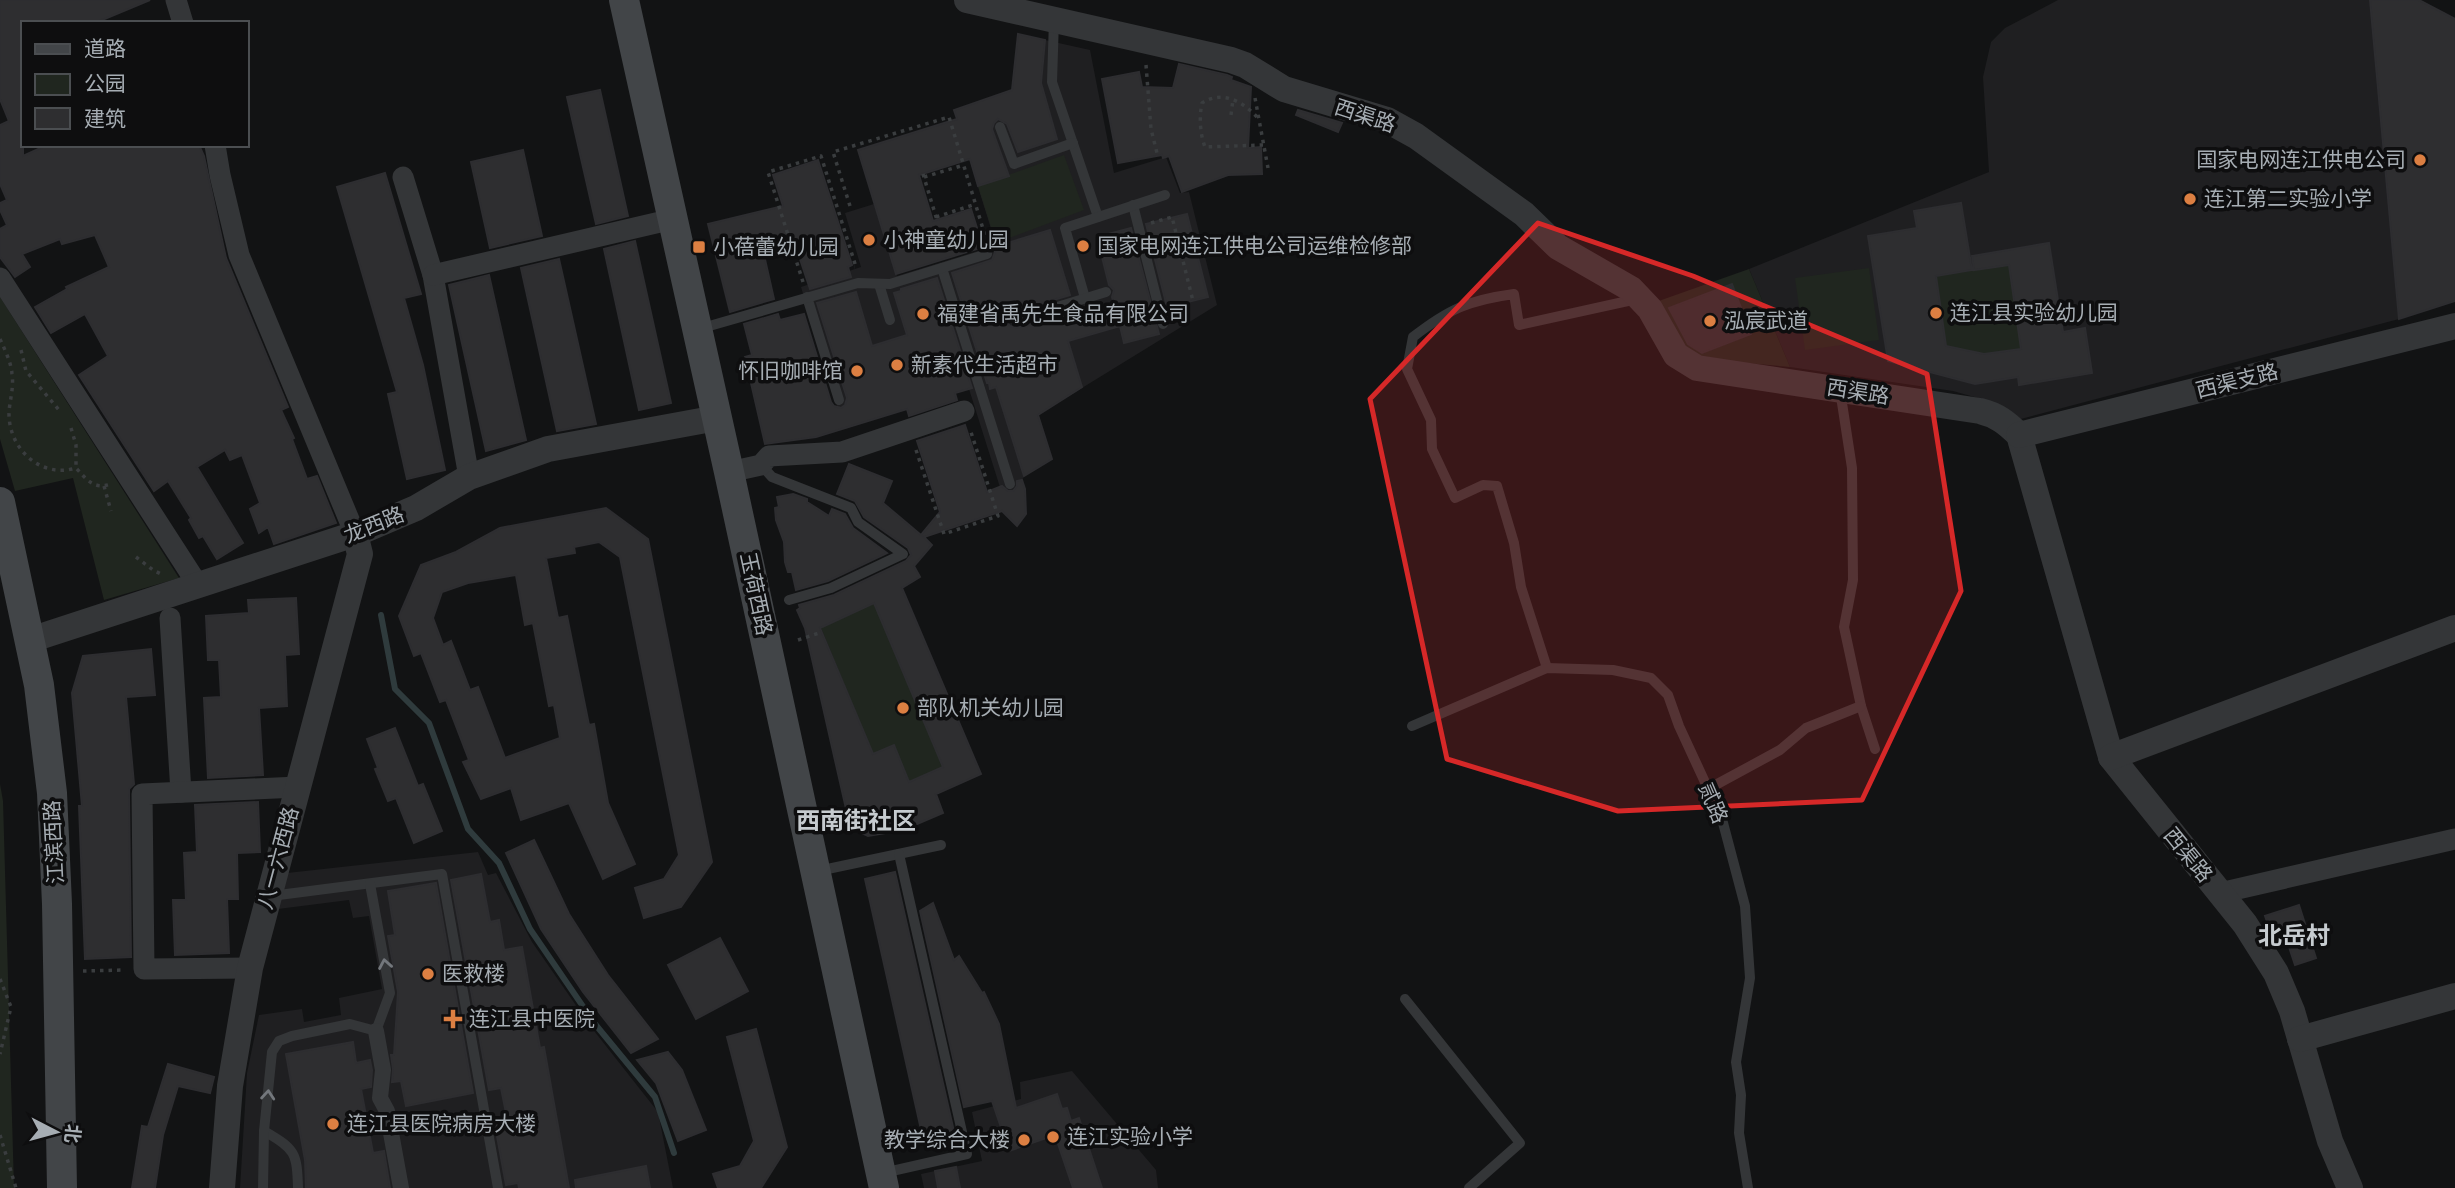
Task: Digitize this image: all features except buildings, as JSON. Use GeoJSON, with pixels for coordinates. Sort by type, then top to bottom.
{"type":"FeatureCollection","features":[{"type":"Feature","properties":{"kind":"main road","name":"玉荷西路"},"geometry":{"type":"LineString","coordinates":[[624,0],[882,1181]]}},
{"type":"Feature","properties":{"kind":"main road","name":"江滨西路"},"geometry":{"type":"LineString","coordinates":[[0,502],[30,639],[48,750],[55,838],[62,1188]]}},
{"type":"Feature","properties":{"kind":"street"},"geometry":{"type":"LineString","coordinates":[[176,0],[182,21]]}},
{"type":"Feature","properties":{"kind":"street","name":"西渠路"},"geometry":{"type":"LineString","coordinates":[[967,0],[1231,60],[1297,94],[1403,127],[1524,214],[1558,247],[1642,298],[1676,355],[1686,363],[1710,370],[1980,411],[1997,416],[2019,435],[2111,757],[2257,940],[2276,973],[2300,1039],[2330,1141],[2350,1188]]}},
{"type":"Feature","properties":{"kind":"street"},"geometry":{"type":"LineString","coordinates":[[215,147],[239,255],[355,534]]}},
{"type":"Feature","properties":{"kind":"street"},"geometry":{"type":"LineString","coordinates":[[403,177],[433,275],[469,477]]}},
{"type":"Feature","properties":{"kind":"street"},"geometry":{"type":"LineString","coordinates":[[433,275],[673,219]]}},
{"type":"Feature","properties":{"kind":"street"},"geometry":{"type":"LineString","coordinates":[[0,278],[198,585]]}},
{"type":"Feature","properties":{"kind":"street","name":"西渠支路"},"geometry":{"type":"LineString","coordinates":[[2019,435],[2455,326]]}},
{"type":"Feature","properties":{"kind":"street"},"geometry":{"type":"LineString","coordinates":[[729,472],[761,465],[769,456],[842,452],[964,411]]}},
{"type":"Feature","properties":{"kind":"street","name":"龙西路"},"geometry":{"type":"LineString","coordinates":[[30,639],[355,534],[416,508],[469,477],[548,449],[717,418]]}},
{"type":"Feature","properties":{"kind":"street","name":"八一六西路"},"geometry":{"type":"LineString","coordinates":[[222,1188],[230,1086],[250,968],[360,554],[355,534]]}},
{"type":"Feature","properties":{"kind":"street"},"geometry":{"type":"LineString","coordinates":[[170,618],[181,792]]}},
{"type":"Feature","properties":{"kind":"street"},"geometry":{"type":"LineString","coordinates":[[2111,757],[2455,628]]}},
{"type":"Feature","properties":{"kind":"street"},"geometry":{"type":"LineString","coordinates":[[250,968],[144,970],[142,794],[298,787]]}},
{"type":"Feature","properties":{"kind":"street"},"geometry":{"type":"LineString","coordinates":[[2220,893],[2455,839]]}},
{"type":"Feature","properties":{"kind":"street"},"geometry":{"type":"LineString","coordinates":[[2300,1039],[2455,996]]}},
{"type":"Feature","properties":{"kind":"street"},"geometry":{"type":"LineString","coordinates":[[376,1031],[383,1070],[380,1098],[387,1111],[401,1188]]}},
{"type":"Feature","properties":{"kind":"lane"},"geometry":{"type":"LineString","coordinates":[[1054,20],[1052,82],[1098,217]]}},
{"type":"Feature","properties":{"kind":"lane"},"geometry":{"type":"LineString","coordinates":[[1000,127],[1014,164],[1073,143]]}},
{"type":"Feature","properties":{"kind":"lane"},"geometry":{"type":"LineString","coordinates":[[1085,298],[1065,228],[1165,195]]}},
{"type":"Feature","properties":{"kind":"lane"},"geometry":{"type":"LineString","coordinates":[[1133,205],[1163,324]]}},
{"type":"Feature","properties":{"kind":"lane"},"geometry":{"type":"LineString","coordinates":[[698,329],[858,283],[890,284],[986,254]]}},
{"type":"Feature","properties":{"kind":"lane"},"geometry":{"type":"LineString","coordinates":[[942,268],[1010,484]]}},
{"type":"Feature","properties":{"kind":"lane"},"geometry":{"type":"LineString","coordinates":[[879,284],[890,320]]}},
{"type":"Feature","properties":{"kind":"lane"},"geometry":{"type":"LineString","coordinates":[[1015,320],[1106,292]]}},
{"type":"Feature","properties":{"kind":"lane"},"geometry":{"type":"LineString","coordinates":[[1547,668],[1521,587],[1514,544],[1497,486],[1483,485],[1455,498],[1432,449],[1431,420],[1407,369],[1413,337],[1441,315],[1479,299],[1514,294],[1519,325],[1642,298]]}},
{"type":"Feature","properties":{"kind":"lane"},"geometry":{"type":"LineString","coordinates":[[807,297],[839,400]]}},
{"type":"Feature","properties":{"kind":"lane"},"geometry":{"type":"LineString","coordinates":[[1840,389],[1852,468],[1853,580],[1844,627],[1861,706],[1875,749]]}},
{"type":"Feature","properties":{"kind":"lane"},"geometry":{"type":"LineString","coordinates":[[761,465],[772,477],[851,508],[858,522],[903,554],[831,588],[789,600]]}},
{"type":"Feature","properties":{"kind":"lane","name":"贰路"},"geometry":{"type":"LineString","coordinates":[[1412,726],[1547,668],[1613,670],[1651,678],[1668,695],[1679,726],[1722,819],[1745,906],[1750,978],[1736,1062],[1741,1095],[1739,1133],[1748,1188]]}},
{"type":"Feature","properties":{"kind":"lane"},"geometry":{"type":"LineString","coordinates":[[1708,789],[1780,750],[1806,728],[1861,706]]}},
{"type":"Feature","properties":{"kind":"lane"},"geometry":{"type":"LineString","coordinates":[[816,872],[942,845]]}},
{"type":"Feature","properties":{"kind":"lane"},"geometry":{"type":"LineString","coordinates":[[882,1181],[967,1154],[899,854]]}},
{"type":"Feature","properties":{"kind":"lane"},"geometry":{"type":"LineString","coordinates":[[268,897],[442,874],[498,1188]]}},
{"type":"Feature","properties":{"kind":"lane"},"geometry":{"type":"LineString","coordinates":[[263,1188],[264,1131],[272,1052],[279,1041],[350,1024],[376,1031],[390,993],[370,884]]}},
{"type":"Feature","properties":{"kind":"lane"},"geometry":{"type":"LineString","coordinates":[[1405,999],[1520,1143],[1469,1188]]}},
{"type":"Feature","properties":{"kind":"lane"},"geometry":{"type":"LineString","coordinates":[[264,1131],[293,1152],[298,1164],[298,1188]]}},
{"type":"Feature","properties":{"kind":"path"},"geometry":{"type":"LineString","coordinates":[[1151,42],[1146,62],[1152,129],[1158,157]]}},
{"type":"Feature","properties":{"kind":"path"},"geometry":{"type":"LineString","coordinates":[[1264,77],[1254,102],[1268,168]]}},
{"type":"Feature","properties":{"kind":"path"},"geometry":{"type":"LineString","coordinates":[[1257,117],[1249,108],[1231,97],[1210,97],[1202,103],[1200,111],[1202,139],[1205,147],[1263,145]]}},
{"type":"Feature","properties":{"kind":"path"},"geometry":{"type":"LineString","coordinates":[[1231,97],[1231,115]]}},
{"type":"Feature","properties":{"kind":"path"},"geometry":{"type":"LineString","coordinates":[[850,206],[833,152],[949,117],[987,237],[986,254]]}},
{"type":"Feature","properties":{"kind":"path"},"geometry":{"type":"LineString","coordinates":[[807,297],[768,172],[821,156],[856,267],[843,271]]}},
{"type":"Feature","properties":{"kind":"path"},"geometry":{"type":"LineString","coordinates":[[964,165],[923,175],[937,218],[976,204]]}},
{"type":"Feature","properties":{"kind":"path"},"geometry":{"type":"LineString","coordinates":[[1148,231],[1146,224],[1172,218],[1193,301]]}},
{"type":"Feature","properties":{"kind":"path"},"geometry":{"type":"LineString","coordinates":[[37,336],[22,346],[20,355],[31,379],[63,415]]}},
{"type":"Feature","properties":{"kind":"path"},"geometry":{"type":"LineString","coordinates":[[0,339],[12,372],[10,423],[19,446],[40,467],[58,471],[76,468]]}},
{"type":"Feature","properties":{"kind":"path"},"geometry":{"type":"LineString","coordinates":[[909,429],[944,534],[999,516],[964,411]]}},
{"type":"Feature","properties":{"kind":"path"},"geometry":{"type":"LineString","coordinates":[[67,422],[72,429],[76,445],[76,468],[93,485],[104,486],[130,478]]}},
{"type":"Feature","properties":{"kind":"path"},"geometry":{"type":"LineString","coordinates":[[104,486],[111,511]]}},
{"type":"Feature","properties":{"kind":"path"},"geometry":{"type":"LineString","coordinates":[[798,640],[822,632]]}},
{"type":"Feature","properties":{"kind":"path"},"geometry":{"type":"LineString","coordinates":[[77,971],[108,970]]}},
{"type":"Feature","properties":{"kind":"path"},"geometry":{"type":"LineString","coordinates":[[0,979],[11,1007],[0,1054]]}},
{"type":"Feature","properties":{"kind":"path"},"geometry":{"type":"LineString","coordinates":[[0,1135],[16,1188]]}},
{"type":"Feature","properties":{"kind":"highlighted area"},"geometry":{"type":"Polygon","coordinates":[[[1538,223],[1693,276],[1927,374],[1961,591],[1862,800],[1618,811],[1447,759],[1370,399],[1538,223]]]}},
{"type":"Feature","properties":{"kind":"shaded area","name":"连江第二实验小学"},"geometry":{"type":"Polygon","coordinates":[[[2058,0],[2370,0],[2399,319],[2017,420],[1985,400],[1953,391],[1790,367],[1749,269],[1989,172],[1983,77],[1991,42],[2005,28],[2058,0]]]}},
{"type":"Feature","properties":{"kind":"shaded area"},"geometry":{"type":"Polygon","coordinates":[[[1018,34],[1090,50],[1114,173],[1166,157],[1180,193],[1189,192],[1217,305],[1038,415],[1052,459],[1024,476],[1022,480],[1026,514],[1020,522],[1014,523],[1010,519],[969,389],[844,429],[801,287],[861,267],[845,213],[874,204],[897,276],[991,247],[993,235],[954,110],[1012,90],[1018,34]]]}},
{"type":"Feature","properties":{"kind":"shaded area","name":"连江县中医院"},"geometry":{"type":"Polygon","coordinates":[[[478,852],[488,875],[496,873],[532,942],[591,1027],[658,1112],[673,1188],[240,1188],[247,1073],[259,1015],[302,1009],[304,1022],[341,1015],[339,998],[382,989],[369,916],[353,918],[349,900],[278,909],[287,873],[478,852]]]}},
{"type":"Feature","properties":{"kind":"shaded area","name":"连江实验小学"},"geometry":{"type":"Polygon","coordinates":[[[1072,1071],[1156,1170],[1158,1188],[924,1188],[921,1174],[982,1161],[972,1112],[1021,1099],[1020,1082],[1072,1071]]]}},
{"type":"Feature","properties":{"kind":"green space"},"geometry":{"type":"Polygon","coordinates":[[[1064,155],[1084,210],[996,243],[978,186],[1064,155]]]}},
{"type":"Feature","properties":{"kind":"green space"},"geometry":{"type":"Polygon","coordinates":[[[2009,265],[2021,349],[1984,354],[1946,346],[1936,276],[2009,265]]]}},
{"type":"Feature","properties":{"kind":"green space"},"geometry":{"type":"Polygon","coordinates":[[[1869,268],[1879,340],[1805,350],[1795,278],[1869,268]]]}},
{"type":"Feature","properties":{"kind":"green space"},"geometry":{"type":"Polygon","coordinates":[[[1749,269],[1790,367],[1688,358],[1653,303],[1749,269]]]}},
{"type":"Feature","properties":{"kind":"green space"},"geometry":{"type":"Polygon","coordinates":[[[0,297],[179,578],[104,600],[73,478],[15,491],[0,439],[0,297]]]}},
{"type":"Feature","properties":{"kind":"green space"},"geometry":{"type":"Polygon","coordinates":[[[874,603],[943,767],[928,774],[918,802],[894,745],[873,754],[821,628],[874,603]]]}},
{"type":"Feature","properties":{"kind":"green space"},"geometry":{"type":"Polygon","coordinates":[[[0,784],[3,801],[14,1188],[0,1188],[0,784]]]}},
{"type":"Feature","properties":{"kind":"waterway"},"geometry":{"type":"LineString","coordinates":[[381,615],[395,689],[429,723],[468,829],[499,863],[530,929],[595,1024],[655,1097],[674,1153]]}},
{"type":"Feature","properties":{"kind":"place","name":"国家电网连江供电公司"},"geometry":{"type":"Point","coordinates":[2420,160]}},
{"type":"Feature","properties":{"kind":"place","name":"连江第二实验小学"},"geometry":{"type":"Point","coordinates":[2190,199]}},
{"type":"Feature","properties":{"kind":"place","name":"小神童幼儿园"},"geometry":{"type":"Point","coordinates":[869,240]}},
{"type":"Feature","properties":{"kind":"place","name":"国家电网连江供电公司运维检修部"},"geometry":{"type":"Point","coordinates":[1083,246]}},
{"type":"Feature","properties":{"kind":"place","name":"小蓓蕾幼儿园"},"geometry":{"type":"Point","coordinates":[699,247]}},
{"type":"Feature","properties":{"kind":"place","name":"连江县实验幼儿园"},"geometry":{"type":"Point","coordinates":[1936,313]}},
{"type":"Feature","properties":{"kind":"place","name":"福建省禹先生食品有限公司"},"geometry":{"type":"Point","coordinates":[923,314]}},
{"type":"Feature","properties":{"kind":"place","name":"泓宸武道"},"geometry":{"type":"Point","coordinates":[1710,321]}},
{"type":"Feature","properties":{"kind":"place","name":"新素代生活超市"},"geometry":{"type":"Point","coordinates":[897,365]}},
{"type":"Feature","properties":{"kind":"place","name":"怀旧咖啡馆"},"geometry":{"type":"Point","coordinates":[857,371]}},
{"type":"Feature","properties":{"kind":"place","name":"部队机关幼儿园"},"geometry":{"type":"Point","coordinates":[903,708]}},
{"type":"Feature","properties":{"kind":"place","name":"医救楼"},"geometry":{"type":"Point","coordinates":[428,974]}},
{"type":"Feature","properties":{"kind":"place","name":"连江县中医院"},"geometry":{"type":"Point","coordinates":[453,1019]}},
{"type":"Feature","properties":{"kind":"place","name":"连江县医院病房大楼"},"geometry":{"type":"Point","coordinates":[333,1124]}},
{"type":"Feature","properties":{"kind":"place","name":"连江实验小学"},"geometry":{"type":"Point","coordinates":[1053,1137]}},
{"type":"Feature","properties":{"kind":"place","name":"教学综合大楼"},"geometry":{"type":"Point","coordinates":[1024,1140]}},
{"type":"Feature","properties":{"kind":"district","name":"西南街社区"},"geometry":{"type":"Point","coordinates":[856,821]}},
{"type":"Feature","properties":{"kind":"district","name":"北岳村"},"geometry":{"type":"Point","coordinates":[2294,936]}}]}
